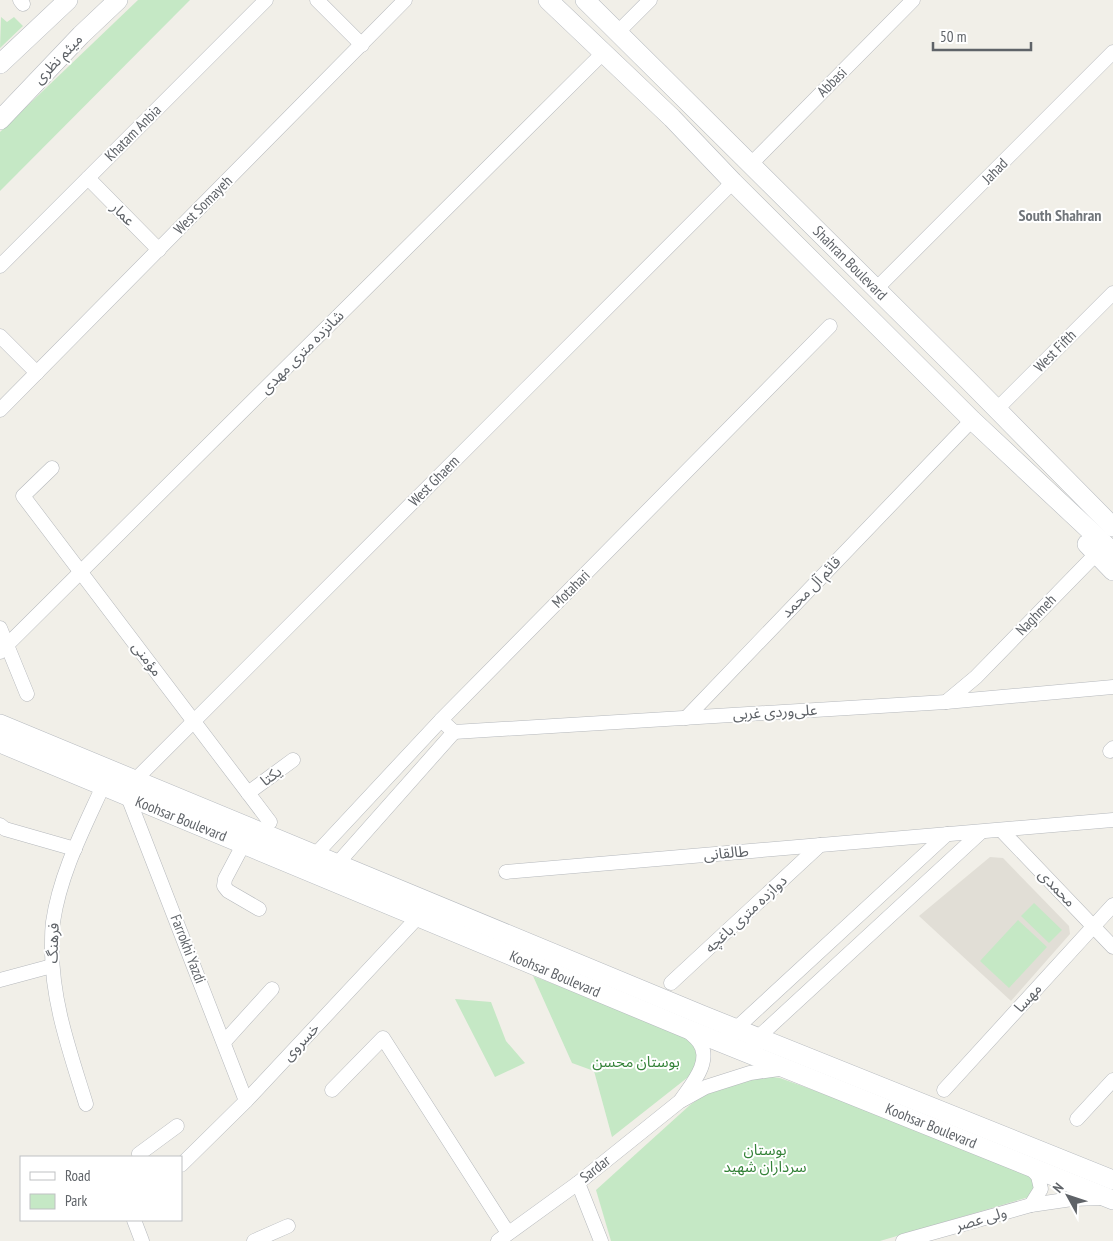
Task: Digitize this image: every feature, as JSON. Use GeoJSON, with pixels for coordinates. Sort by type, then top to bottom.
{"type":"FeatureCollection","features":[{"type":"Feature","properties":{"kind":"main road"},"geometry":{"type":"LineString","coordinates":[[0,64],[68,0]]}},
{"type":"Feature","properties":{"kind":"main road","name":"میثم نظری"},"geometry":{"type":"LineString","coordinates":[[4,114],[118,0]]}},
{"type":"Feature","properties":{"kind":"main road","name":"Shahran Boulevard"},"geometry":{"type":"LineString","coordinates":[[548,0],[672,118],[733,182],[972,420],[1065,507],[1105,553],[1113,571]]}},
{"type":"Feature","properties":{"kind":"main road","name":"Shahran Boulevard"},"geometry":{"type":"LineString","coordinates":[[584,0],[997,409],[1113,527]]}},
{"type":"Feature","properties":{"kind":"main road"},"geometry":{"type":"LineString","coordinates":[[1080,494],[1113,513]]}},
{"type":"Feature","properties":{"kind":"main road","name":"Koohsar Boulevard"},"geometry":{"type":"LineString","coordinates":[[0,724],[243,845],[685,1028],[1028,1165],[1111,1193]]}},
{"type":"Feature","properties":{"kind":"main road","name":"Koohsar Boulevard"},"geometry":{"type":"LineString","coordinates":[[0,743],[103,786],[132,789],[337,864],[758,1037],[1111,1193]]}},
{"type":"Feature","properties":{"kind":"street","name":"Khatam Anbia"},"geometry":{"type":"LineString","coordinates":[[0,266],[266,0]]}},
{"type":"Feature","properties":{"kind":"street"},"geometry":{"type":"LineString","coordinates":[[317,0],[362,45]]}},
{"type":"Feature","properties":{"kind":"street","name":"West Somayeh"},"geometry":{"type":"LineString","coordinates":[[0,410],[406,0]]}},
{"type":"Feature","properties":{"kind":"street"},"geometry":{"type":"LineString","coordinates":[[618,32],[650,0]]}},
{"type":"Feature","properties":{"kind":"street","name":"Abbasi"},"geometry":{"type":"LineString","coordinates":[[751,164],[913,0]]}},
{"type":"Feature","properties":{"kind":"street","name":"شانزده متری مهدی"},"geometry":{"type":"LineString","coordinates":[[3,648],[604,52]]}},
{"type":"Feature","properties":{"kind":"street","name":"Jahad"},"geometry":{"type":"LineString","coordinates":[[876,289],[1113,52]]}},
{"type":"Feature","properties":{"kind":"street","name":"عمار"},"geometry":{"type":"LineString","coordinates":[[88,178],[159,250]]}},
{"type":"Feature","properties":{"kind":"street","name":"West Ghaem"},"geometry":{"type":"LineString","coordinates":[[132,789],[194,721],[733,182]]}},
{"type":"Feature","properties":{"kind":"street","name":"West Fifth"},"geometry":{"type":"LineString","coordinates":[[997,409],[1113,293]]}},
{"type":"Feature","properties":{"kind":"street","name":"Motahari"},"geometry":{"type":"LineString","coordinates":[[314,855],[441,720],[830,326]]}},
{"type":"Feature","properties":{"kind":"street"},"geometry":{"type":"LineString","coordinates":[[0,336],[37,373]]}},
{"type":"Feature","properties":{"kind":"street","name":"قائم آل محمد"},"geometry":{"type":"LineString","coordinates":[[686,718],[972,420]]}},
{"type":"Feature","properties":{"kind":"street","name":"مؤمنی"},"geometry":{"type":"LineString","coordinates":[[52,468],[23,496],[270,822]]}},
{"type":"Feature","properties":{"kind":"street","name":"Naghmeh"},"geometry":{"type":"LineString","coordinates":[[946,702],[976,676],[1063,588],[1105,553]]}},
{"type":"Feature","properties":{"kind":"street"},"geometry":{"type":"LineString","coordinates":[[0,628],[3,648],[27,694]]}},
{"type":"Feature","properties":{"kind":"street"},"geometry":{"type":"LineString","coordinates":[[976,676],[985,699]]}},
{"type":"Feature","properties":{"kind":"street","name":"علی‌وردی غربی"},"geometry":{"type":"LineString","coordinates":[[454,732],[946,702],[1113,687]]}},
{"type":"Feature","properties":{"kind":"street"},"geometry":{"type":"LineString","coordinates":[[337,864],[454,732],[441,720]]}},
{"type":"Feature","properties":{"kind":"street","name":"یکتا"},"geometry":{"type":"LineString","coordinates":[[248,793],[293,760]]}},
{"type":"Feature","properties":{"kind":"street","name":"فرهنگ"},"geometry":{"type":"LineString","coordinates":[[86,1104],[57,1006],[52,966],[53,923],[61,887],[75,849],[103,786]]}},
{"type":"Feature","properties":{"kind":"street","name":"Farrokhi Yazdi"},"geometry":{"type":"LineString","coordinates":[[132,789],[246,1101]]}},
{"type":"Feature","properties":{"kind":"street","name":"طالقانی"},"geometry":{"type":"LineString","coordinates":[[506,872],[1113,820]]}},
{"type":"Feature","properties":{"kind":"street"},"geometry":{"type":"LineString","coordinates":[[0,826],[75,849]]}},
{"type":"Feature","properties":{"kind":"street","name":"محمدی"},"geometry":{"type":"LineString","coordinates":[[1001,830],[1113,947]]}},
{"type":"Feature","properties":{"kind":"street"},"geometry":{"type":"LineString","coordinates":[[743,1050],[982,832]]}},
{"type":"Feature","properties":{"kind":"street"},"geometry":{"type":"LineString","coordinates":[[720,1042],[947,834]]}},
{"type":"Feature","properties":{"kind":"street"},"geometry":{"type":"LineString","coordinates":[[243,845],[224,886],[228,891],[259,909]]}},
{"type":"Feature","properties":{"kind":"street","name":"دوازده متری باغچه"},"geometry":{"type":"LineString","coordinates":[[671,983],[820,845]]}},
{"type":"Feature","properties":{"kind":"street","name":"مهسا"},"geometry":{"type":"LineString","coordinates":[[944,1090],[1113,905]]}},
{"type":"Feature","properties":{"kind":"street","name":"خسروی"},"geometry":{"type":"LineString","coordinates":[[182,1163],[246,1101],[418,917]]}},
{"type":"Feature","properties":{"kind":"street"},"geometry":{"type":"LineString","coordinates":[[0,980],[52,966]]}},
{"type":"Feature","properties":{"kind":"street"},"geometry":{"type":"LineString","coordinates":[[224,1042],[272,989]]}},
{"type":"Feature","properties":{"kind":"street","name":"Sardar"},"geometry":{"type":"LineString","coordinates":[[679,1102],[696,1076],[703,1059],[703,1049],[699,1042],[685,1028]]}},
{"type":"Feature","properties":{"kind":"street"},"geometry":{"type":"LineString","coordinates":[[332,1090],[384,1038],[503,1237]]}},
{"type":"Feature","properties":{"kind":"street","name":"Sardar"},"geometry":{"type":"LineString","coordinates":[[503,1237],[578,1183],[679,1102],[706,1087],[750,1073],[786,1068]]}},
{"type":"Feature","properties":{"kind":"street"},"geometry":{"type":"LineString","coordinates":[[1077,1119],[1113,1080]]}},
{"type":"Feature","properties":{"kind":"street"},"geometry":{"type":"LineString","coordinates":[[140,1156],[139,1154],[177,1126]]}},
{"type":"Feature","properties":{"kind":"street"},"geometry":{"type":"LineString","coordinates":[[1028,1165],[1040,1181],[1040,1189],[1030,1204]]}},
{"type":"Feature","properties":{"kind":"street"},"geometry":{"type":"LineString","coordinates":[[578,1183],[601,1241]]}},
{"type":"Feature","properties":{"kind":"street","name":"ولی عصر"},"geometry":{"type":"LineString","coordinates":[[906,1241],[1030,1204],[1111,1193]]}},
{"type":"Feature","properties":{"kind":"street"},"geometry":{"type":"LineString","coordinates":[[134,1221],[142,1241]]}},
{"type":"Feature","properties":{"kind":"street"},"geometry":{"type":"LineString","coordinates":[[254,1241],[288,1226]]}},
{"type":"Feature","properties":{"kind":"shaded area"},"geometry":{"type":"Polygon","coordinates":[[[990,857],[1003,858],[1069,926],[1070,934],[1011,1001],[919,916],[990,857]]]}},
{"type":"Feature","properties":{"kind":"green space"},"geometry":{"type":"Polygon","coordinates":[[[138,0],[190,0],[0,191],[0,132],[138,0]]]}},
{"type":"Feature","properties":{"kind":"green space"},"geometry":{"type":"Polygon","coordinates":[[[1,17],[7,22],[14,17],[23,26],[0,48],[1,17]]]}},
{"type":"Feature","properties":{"kind":"green space"},"geometry":{"type":"Polygon","coordinates":[[[1034,903],[1062,930],[1049,943],[1021,916],[1034,903]]]}},
{"type":"Feature","properties":{"kind":"green space"},"geometry":{"type":"Polygon","coordinates":[[[1018,920],[1047,947],[1009,988],[980,961],[1018,920]]]}},
{"type":"Feature","properties":{"kind":"green space","name":"بوستان محسن"},"geometry":{"type":"Polygon","coordinates":[[[533,976],[689,1036],[700,1052],[692,1074],[612,1137],[594,1071],[572,1063],[533,976]]]}},
{"type":"Feature","properties":{"kind":"green space"},"geometry":{"type":"Polygon","coordinates":[[[455,999],[491,1002],[506,1041],[525,1063],[495,1077],[455,999]]]}},
{"type":"Feature","properties":{"kind":"green space","name":"بوستان سرداران شهید"},"geometry":{"type":"Polygon","coordinates":[[[765,1076],[780,1078],[962,1144],[1027,1171],[1036,1183],[1029,1197],[880,1241],[611,1241],[596,1190],[690,1105],[707,1093],[765,1076]]]}},
{"type":"Feature","properties":{"kind":"district","name":"South Shahran"},"geometry":{"type":"Point","coordinates":[1060,215]}}]}
